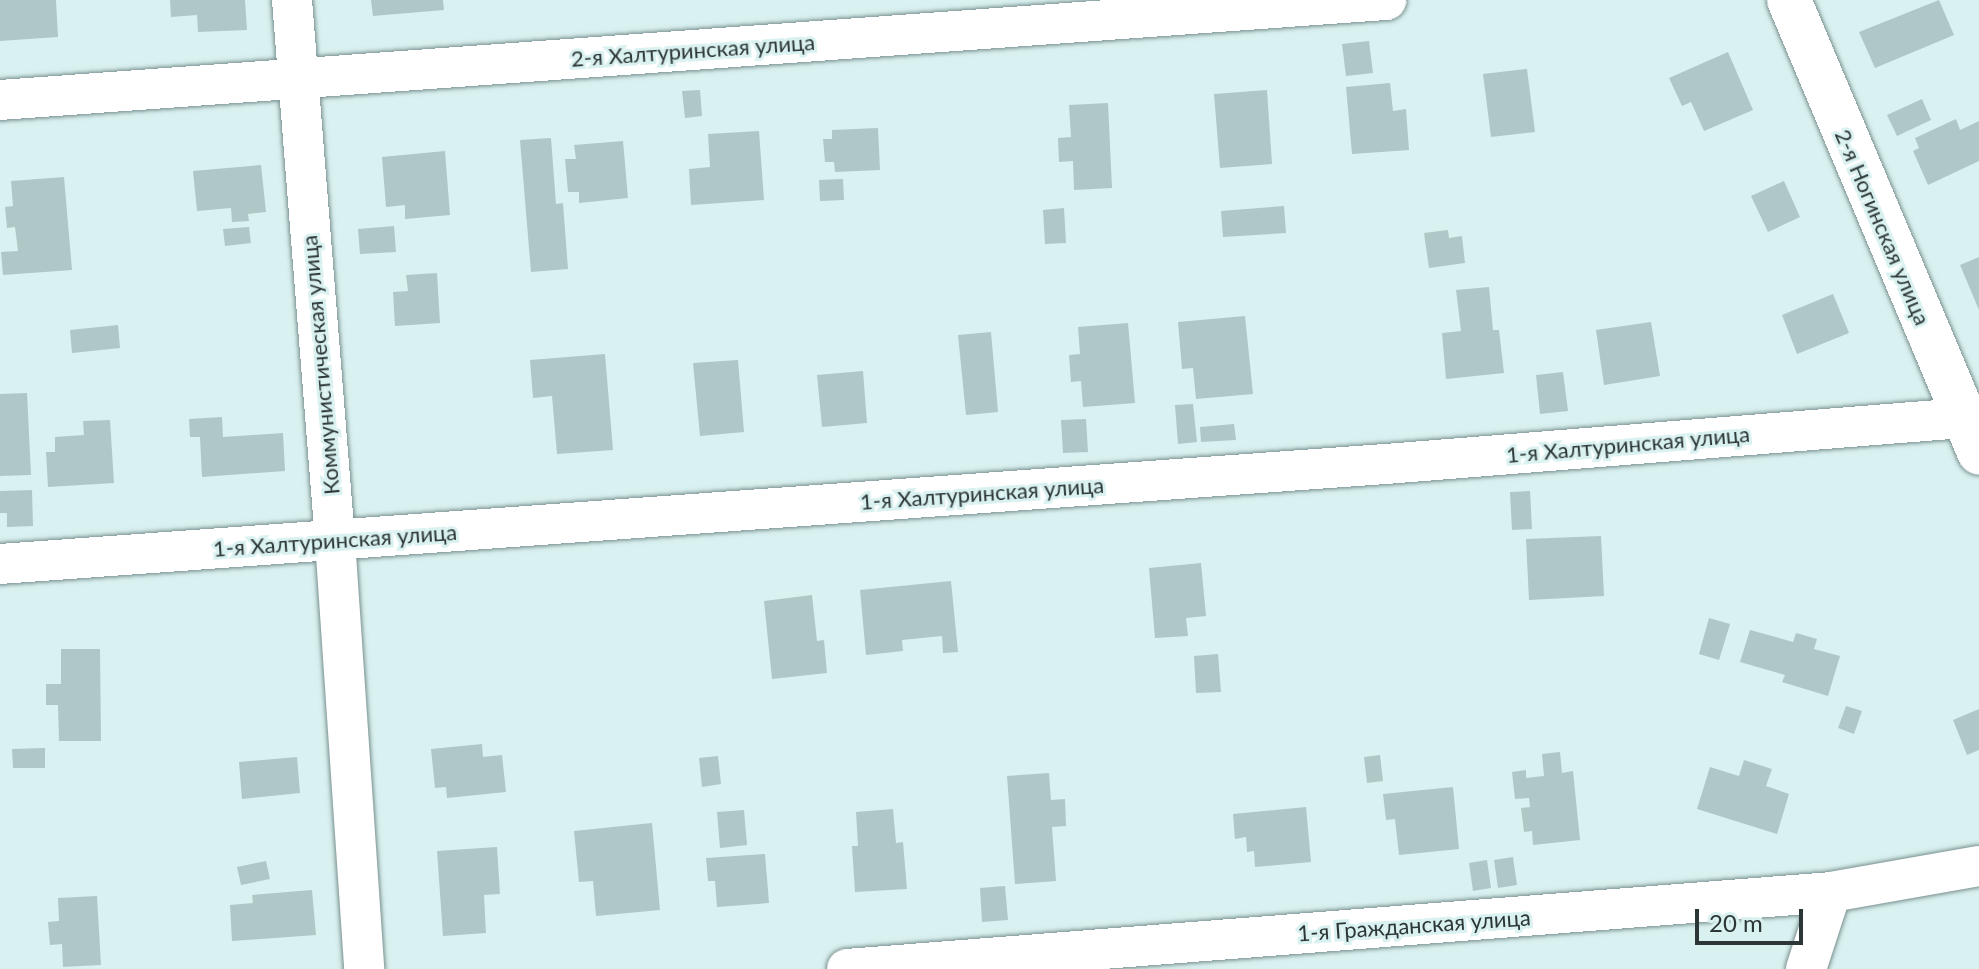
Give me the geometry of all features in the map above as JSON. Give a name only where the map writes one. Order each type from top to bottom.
[{"type":"street","name":"Коммунистическая улица","points":[[292,0],[335,540],[364,969]]},
{"type":"street","name":"2-я Халтуринская улица","points":[[0,100],[1386,0]]},
{"type":"street","name":"2-я Ногинская улица","points":[[1789,0],[1969,415]]},
{"type":"street","name":"1-я Халтуринская улица","points":[[0,564],[1969,415]]},
{"type":"street","name":"1-я Гражданская улица","points":[[847,969],[1831,892],[1979,866]]},
{"type":"street","points":[[1806,969],[1831,892]]},
{"type":"building","points":[[0,0],[56,0],[58,37],[0,41]]},
{"type":"building","points":[[170,0],[245,0],[247,30],[198,32],[197,15],[171,17]]},
{"type":"building","points":[[371,0],[443,0],[444,10],[373,16]]},
{"type":"building","points":[[1939,0],[1954,35],[1875,68],[1859,32]]},
{"type":"building","points":[[1369,41],[1373,73],[1346,76],[1342,44]]},
{"type":"building","points":[[1728,52],[1753,110],[1704,131],[1691,102],[1682,106],[1669,78]]},
{"type":"building","points":[[1527,69],[1535,132],[1491,137],[1483,74]]},
{"type":"building","points":[[1390,83],[1393,111],[1406,109],[1409,150],[1352,154],[1346,87]]},
{"type":"building","points":[[700,90],[702,116],[685,118],[682,91]]},
{"type":"building","points":[[1267,90],[1272,164],[1220,168],[1214,94]]},
{"type":"building","points":[[1922,99],[1931,120],[1897,136],[1887,115]]},
{"type":"building","points":[[1108,103],[1112,188],[1074,190],[1073,161],[1059,162],[1058,138],[1071,137],[1069,105]]},
{"type":"building","points":[[1956,119],[1960,130],[1979,121],[1979,161],[1928,185],[1913,151],[1919,148],[1915,138]]},
{"type":"building","points":[[878,128],[880,170],[835,172],[834,162],[825,162],[823,139],[832,139],[832,130]]},
{"type":"building","points":[[759,131],[764,200],[691,205],[689,169],[710,167],[708,134]]},
{"type":"building","points":[[551,138],[556,204],[563,203],[568,269],[531,272],[520,140]]},
{"type":"building","points":[[623,141],[628,198],[579,203],[579,192],[568,192],[565,159],[576,159],[574,145]]},
{"type":"building","points":[[445,151],[450,215],[405,219],[405,205],[386,207],[382,157]]},
{"type":"building","points":[[261,165],[266,212],[248,214],[249,221],[232,222],[231,208],[197,211],[193,171]]},
{"type":"building","points":[[64,177],[72,270],[3,275],[1,252],[18,251],[15,227],[7,228],[5,207],[13,206],[11,181]]},
{"type":"building","points":[[843,179],[844,200],[820,201],[819,180]]},
{"type":"building","points":[[1784,181],[1800,217],[1768,232],[1751,196]]},
{"type":"building","points":[[1284,206],[1286,233],[1223,237],[1221,211]]},
{"type":"building","points":[[1064,208],[1066,243],[1045,244],[1043,210]]},
{"type":"building","points":[[394,226],[396,252],[360,254],[358,229]]},
{"type":"building","points":[[249,227],[251,243],[225,246],[223,229]]},
{"type":"building","points":[[1448,230],[1449,238],[1462,236],[1465,263],[1429,268],[1424,233]]},
{"type":"building","points":[[1979,257],[1979,310],[1960,265]]},
{"type":"building","points":[[437,273],[440,323],[395,326],[393,292],[408,291],[406,275]]},
{"type":"building","points":[[1489,287],[1493,330],[1499,330],[1504,373],[1446,379],[1442,333],[1461,331],[1456,290]]},
{"type":"building","points":[[1833,294],[1849,333],[1797,354],[1782,315]]},
{"type":"building","points":[[1245,316],[1253,394],[1196,399],[1193,368],[1182,369],[1178,322]]},
{"type":"building","points":[[1651,322],[1660,376],[1604,385],[1596,330]]},
{"type":"building","points":[[1128,323],[1135,403],[1083,407],[1081,381],[1071,382],[1069,355],[1080,354],[1078,327]]},
{"type":"building","points":[[118,325],[120,348],[72,353],[70,330]]},
{"type":"building","points":[[991,332],[998,412],[966,415],[958,335]]},
{"type":"building","points":[[605,354],[613,450],[557,454],[552,396],[533,398],[530,360]]},
{"type":"building","points":[[738,360],[744,432],[700,436],[693,363]]},
{"type":"building","points":[[863,371],[867,423],[822,427],[817,375]]},
{"type":"building","points":[[1563,372],[1568,411],[1540,414],[1536,375]]},
{"type":"building","points":[[27,393],[31,475],[0,476],[0,394]]},
{"type":"building","points":[[1193,404],[1197,442],[1178,444],[1175,405]]},
{"type":"building","points":[[222,417],[223,437],[283,433],[285,471],[202,477],[200,437],[190,437],[189,419]]},
{"type":"building","points":[[1086,419],[1088,452],[1063,453],[1061,420]]},
{"type":"building","points":[[110,420],[114,483],[48,487],[46,452],[55,452],[55,437],[84,435],[83,421]]},
{"type":"building","points":[[1234,424],[1236,440],[1201,442],[1200,427]]},
{"type":"building","points":[[32,490],[33,526],[7,527],[7,513],[0,513],[0,491]]},
{"type":"building","points":[[1530,491],[1532,529],[1512,530],[1510,492]]},
{"type":"building","points":[[1601,536],[1604,596],[1529,600],[1526,539]]},
{"type":"building","points":[[1201,563],[1206,616],[1186,618],[1188,636],[1155,638],[1149,568]]},
{"type":"building","points":[[951,581],[958,652],[943,653],[942,636],[902,640],[903,651],[866,655],[860,590]]},
{"type":"building","points":[[812,595],[817,641],[824,640],[827,673],[772,679],[764,601]]},
{"type":"building","points":[[1709,618],[1730,624],[1719,660],[1699,654]]},
{"type":"building","points":[[1750,630],[1793,642],[1796,633],[1817,639],[1814,649],[1840,656],[1828,696],[1782,682],[1785,675],[1740,662]]},
{"type":"building","points":[[61,649],[100,649],[101,741],[59,741],[58,705],[46,705],[46,684],[61,684]]},
{"type":"building","points":[[1218,654],[1221,692],[1196,693],[1194,656]]},
{"type":"building","points":[[1846,706],[1862,711],[1854,734],[1838,728]]},
{"type":"building","points":[[1979,709],[1979,750],[1967,755],[1953,720]]},
{"type":"building","points":[[482,744],[483,757],[502,755],[506,792],[447,798],[446,787],[435,788],[431,749]]},
{"type":"building","points":[[45,748],[45,768],[13,768],[12,749]]},
{"type":"building","points":[[1560,752],[1562,773],[1573,771],[1580,840],[1533,845],[1532,831],[1524,832],[1521,808],[1530,807],[1529,798],[1515,799],[1512,772],[1526,770],[1526,778],[1544,776],[1542,754]]},
{"type":"building","points":[[1380,755],[1383,781],[1367,783],[1364,757]]},
{"type":"building","points":[[718,756],[721,784],[702,787],[699,758]]},
{"type":"building","points":[[297,757],[300,793],[242,799],[239,762]]},
{"type":"building","points":[[1744,760],[1772,769],[1766,786],[1789,794],[1777,834],[1697,809],[1710,767],[1739,776]]},
{"type":"building","points":[[1049,773],[1051,800],[1065,799],[1066,826],[1052,827],[1056,881],[1015,884],[1007,776]]},
{"type":"building","points":[[1453,787],[1459,849],[1399,855],[1395,819],[1386,820],[1383,794]]},
{"type":"building","points":[[1306,807],[1311,862],[1255,867],[1254,851],[1247,852],[1246,837],[1235,839],[1233,814]]},
{"type":"building","points":[[893,809],[896,843],[903,842],[907,889],[855,892],[852,846],[858,846],[856,812]]},
{"type":"building","points":[[744,810],[747,845],[720,848],[717,812]]},
{"type":"building","points":[[652,823],[660,910],[596,916],[593,881],[579,882],[574,831]]},
{"type":"building","points":[[497,847],[500,894],[484,895],[486,933],[443,936],[437,851]]},
{"type":"building","points":[[765,854],[769,903],[717,907],[715,881],[708,881],[706,858]]},
{"type":"building","points":[[1513,857],[1517,885],[1498,888],[1494,860]]},
{"type":"building","points":[[1487,860],[1491,888],[1473,891],[1469,863]]},
{"type":"building","points":[[266,861],[270,879],[241,885],[237,867]]},
{"type":"building","points":[[1005,886],[1008,920],[982,922],[980,888]]},
{"type":"building","points":[[312,890],[316,935],[232,941],[230,905],[253,903],[252,895]]},
{"type":"building","points":[[97,896],[101,965],[63,967],[62,944],[50,945],[48,922],[59,921],[58,898]]}]
